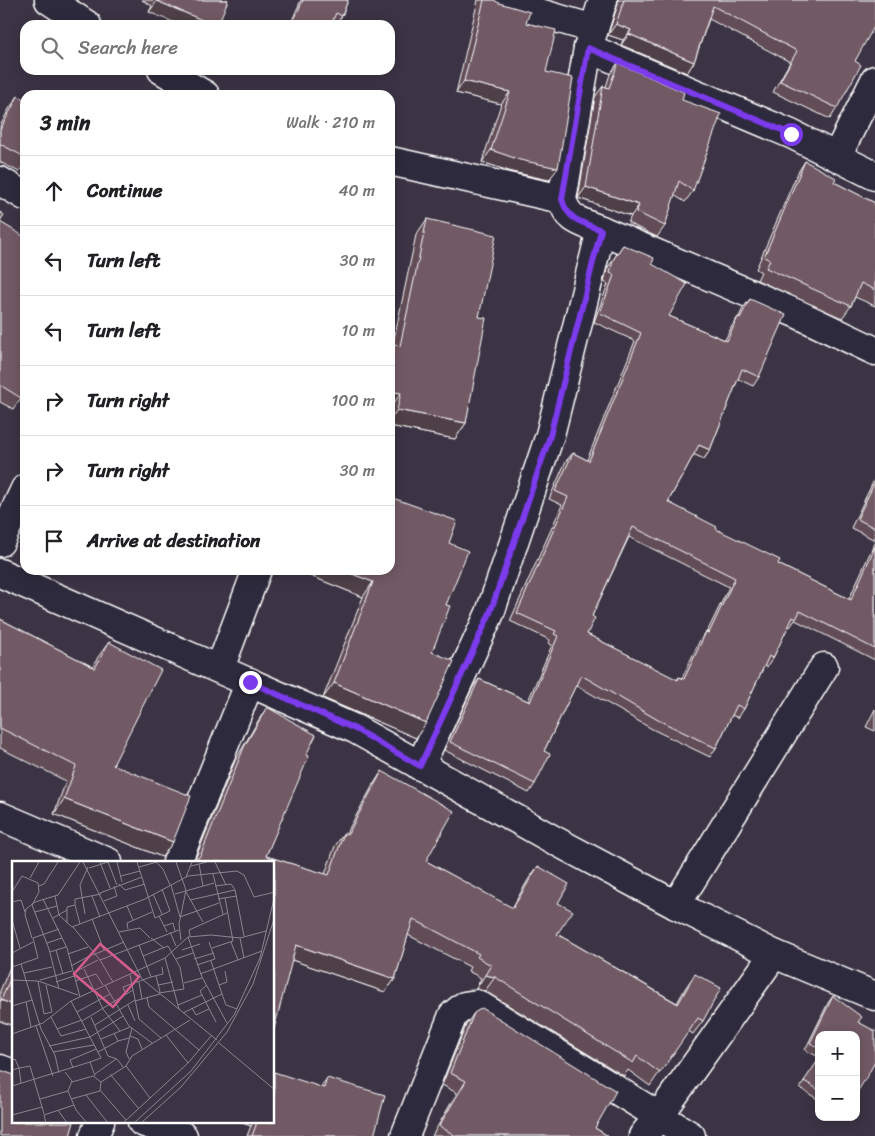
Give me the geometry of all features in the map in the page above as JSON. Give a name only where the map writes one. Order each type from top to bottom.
[{"type":"street","points":[[49,0],[79,20]]},
{"type":"street","points":[[495,0],[591,39],[837,156],[875,176]]},
{"type":"street","points":[[603,0],[591,39],[562,199],[566,211],[573,218],[800,315],[875,351]]},
{"type":"street","points":[[171,75],[196,90]]},
{"type":"street","points":[[837,156],[875,80]]},
{"type":"street","points":[[395,162],[562,199]]},
{"type":"street","points":[[0,181],[20,193]]},
{"type":"street","points":[[420,766],[490,613],[547,445],[601,230]]},
{"type":"street","points":[[0,542],[20,500]]},
{"type":"street","points":[[0,573],[220,668],[355,729],[676,905],[774,954],[875,996]]},
{"type":"street","points":[[220,668],[254,575]]},
{"type":"street","points":[[676,905],[824,667]]},
{"type":"street","points":[[177,861],[250,682]]},
{"type":"street","points":[[0,816],[106,861]]},
{"type":"street","points":[[651,1126],[774,954]]},
{"type":"street","points":[[405,1136],[453,1015],[464,1006],[477,1004],[651,1126],[691,1136]]},
{"type":"street","points":[[0,1069],[12,1073]]},
{"type":"street","points":[[94,1136],[99,1124]]},
{"type":"street","points":[[148,1124],[183,1136]]},
{"type":"building","points":[[228,0],[220,20],[202,20],[157,1]]},
{"type":"building","points":[[303,0],[348,0],[342,16],[336,13],[333,20],[294,20]]},
{"type":"building","points":[[484,0],[494,0],[530,12],[526,23],[556,30],[546,72],[573,78],[558,168],[520,160],[491,150],[510,92],[464,81]]},
{"type":"building","points":[[624,0],[875,0],[875,25],[855,61],[861,65],[837,108],[780,81],[797,51],[713,6],[694,62],[629,34],[631,30],[616,24]]},
{"type":"building","points":[[618,63],[684,92],[682,100],[721,114],[693,191],[679,181],[665,226],[636,212],[639,205],[586,187],[603,86],[609,88]]},
{"type":"building","points":[[18,96],[20,97],[20,154],[0,144],[0,130]]},
{"type":"building","points":[[805,161],[836,178],[834,182],[875,203],[875,290],[861,283],[851,306],[766,268],[770,260],[764,257]]},
{"type":"building","points":[[0,212],[4,215],[0,221]]},
{"type":"building","points":[[427,219],[496,235],[479,317],[486,318],[466,423],[397,410],[401,393],[395,392],[395,344],[400,346]]},
{"type":"building","points":[[0,222],[20,234],[20,397],[0,385]]},
{"type":"building","points":[[623,245],[654,258],[652,264],[687,284],[669,316],[727,341],[738,317],[740,318],[750,299],[786,315],[759,377],[742,369],[710,450],[699,445],[668,502],[717,527],[716,529],[780,560],[778,564],[851,600],[875,547],[875,649],[800,611],[796,619],[793,617],[773,658],[769,656],[744,709],[737,705],[716,748],[658,720],[581,675],[544,751],[550,754],[535,784],[450,742],[479,679],[530,702],[558,636],[554,634],[556,631],[517,613],[568,497],[555,491],[573,453],[589,461],[641,333],[600,313],[614,275],[610,273],[613,260]],"holes":[[[633,527],[735,578],[709,633],[706,632],[684,679],[679,677],[678,680],[587,634],[595,618],[592,616]]]},
{"type":"building","points":[[875,482],[875,528],[857,519]]},
{"type":"building","points":[[395,499],[457,521],[449,543],[468,551],[446,605],[450,606],[432,652],[454,661],[426,723],[334,683],[373,582],[355,575],[395,575]]},
{"type":"building","points":[[0,619],[95,668],[109,642],[161,670],[113,765],[191,796],[173,842],[64,799],[76,766],[0,728]]},
{"type":"building","points":[[267,707],[316,735],[306,755],[309,756],[266,856],[329,875],[344,833],[348,834],[382,771],[454,811],[426,861],[513,908],[538,866],[569,884],[558,903],[573,911],[557,934],[678,1004],[695,974],[721,988],[703,1021],[698,1018],[660,1073],[637,1056],[633,1063],[495,977],[485,975],[491,965],[477,957],[479,954],[413,919],[395,979],[296,945],[275,1025],[275,861],[196,861],[201,854],[244,747]]},
{"type":"building","points":[[12,975],[12,1004],[1,1000]]},
{"type":"building","points":[[833,996],[862,1017],[858,1022],[875,1031],[875,1062],[860,1088],[860,1031],[816,1031]]},
{"type":"building","points":[[482,1008],[616,1091],[595,1128],[608,1136],[456,1136],[439,1126],[466,1081],[450,1073],[474,1013]]},
{"type":"building","points":[[815,1033],[815,1046],[810,1043]]},
{"type":"building","points":[[815,1065],[815,1088],[804,1081]]},
{"type":"building","points":[[0,1070],[12,1074],[12,1124],[73,1124],[70,1136],[0,1136]]},
{"type":"building","points":[[275,1072],[324,1088],[327,1078],[385,1095],[374,1136],[252,1136],[256,1124],[275,1124]]},
{"type":"route","points":[[250,682],[355,729],[420,766],[490,613],[550,436],[601,230],[573,218],[566,211],[562,199],[588,48],[791,134]]}]
